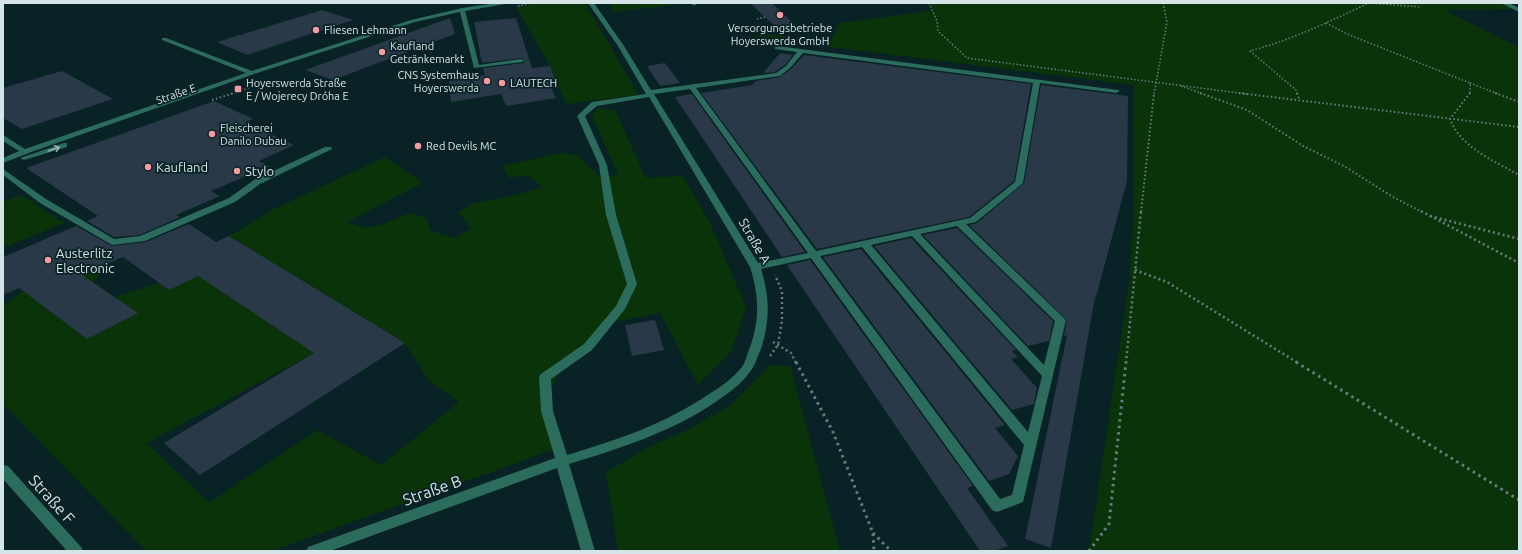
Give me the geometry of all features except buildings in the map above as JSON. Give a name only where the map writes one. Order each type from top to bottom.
[{"type":"street","name":"Straße E","points":[[3,162],[25,152],[252,73],[413,21],[462,10],[470,6],[508,3]]},
{"type":"street","name":"Straße A","points":[[562,461],[628,442],[674,422],[708,402],[729,387],[748,366],[760,334],[764,318],[764,298],[755,267],[621,46],[591,3]]},
{"type":"street","points":[[1504,3],[1519,10]]},
{"type":"street","points":[[462,10],[476,67],[521,61]]},
{"type":"street","points":[[164,39],[252,73]]},
{"type":"street","name":"Straße E","points":[[3,162],[38,154],[312,58],[355,40]]},
{"type":"street","points":[[777,48],[1116,91]]},
{"type":"street","points":[[588,551],[547,411],[544,377],[588,347],[621,307],[632,284],[611,215],[603,165],[581,116],[595,104],[692,87],[778,75],[788,67],[801,52]]},
{"type":"street","points":[[755,267],[973,220],[1019,183],[1037,81]]},
{"type":"street","points":[[692,87],[997,506],[1018,498],[1060,320],[959,223]]},
{"type":"street","points":[[3,137],[25,152]]},
{"type":"street","points":[[3,171],[43,200],[112,242],[142,239],[232,200],[257,182],[328,148]]},
{"type":"street","points":[[914,233],[1047,375]]},
{"type":"street","points":[[864,243],[1030,443]]},
{"type":"street","name":"Straße B","points":[[313,551],[562,461]]},
{"type":"street","name":"Straße F","points":[[3,470],[76,551]]},
{"type":"path","points":[[929,3],[937,21],[938,31],[967,58],[1519,127]]},
{"type":"path","points":[[1089,551],[1109,524],[1155,81],[1167,22],[1163,3]]},
{"type":"path","points":[[1299,99],[1296,90],[1250,51],[1278,44],[1322,26],[1368,3],[1421,7]]},
{"type":"path","points":[[757,18],[765,18]]},
{"type":"path","points":[[1326,23],[1347,34],[1519,102]]},
{"type":"path","points":[[1450,119],[1471,92],[1470,83]]},
{"type":"path","points":[[1177,84],[1248,110],[1303,146],[1344,166],[1425,215],[1519,263]]},
{"type":"path","points":[[1450,119],[1455,132],[1472,148],[1519,175]]},
{"type":"path","points":[[1425,215],[1519,238]]},
{"type":"path","points":[[769,357],[778,345],[782,320],[782,291],[771,264]]},
{"type":"path","points":[[1135,270],[1167,282],[1519,500]]},
{"type":"path","points":[[760,334],[791,353],[833,432],[873,533],[874,551]]},
{"type":"path","points":[[873,533],[891,551]]},
{"type":"green space","points":[[536,3],[583,3],[586,5],[639,95],[566,104],[550,66],[516,7]]},
{"type":"green space","points":[[608,3],[680,3],[681,4],[614,12]]},
{"type":"green space","points":[[925,3],[1504,3],[1516,9],[1444,10],[1519,47],[1519,551],[1089,551],[1129,283],[1134,210],[1134,85],[751,37],[772,35],[830,42],[839,23],[936,10]]},
{"type":"green space","points":[[598,108],[615,110],[646,178],[683,176],[710,223],[746,307],[731,352],[698,385],[660,313],[614,322],[569,355],[540,408],[555,449],[272,551],[146,551],[3,404],[3,305],[26,289],[100,267],[104,270],[93,282],[115,297],[159,283],[198,276],[314,353],[147,443],[209,503],[317,430],[381,465],[459,402],[429,381],[405,343],[229,236],[274,209],[385,157],[423,183],[347,222],[364,228],[381,225],[409,213],[427,218],[430,230],[453,238],[471,229],[458,212],[474,203],[516,195],[543,187],[527,175],[509,178],[502,166],[561,153],[577,155],[602,179],[618,174],[592,117]]},
{"type":"green space","points":[[21,195],[64,223],[3,248],[3,202]]},
{"type":"green space","points":[[770,365],[790,366],[840,551],[618,551],[606,472],[649,447],[691,428],[732,404]]},
{"type":"place","name":"Versorgungsbetriebe Hoyerswerda GmbH","points":[[780,15]]},
{"type":"place","name":"Fliesen Lehmann","points":[[316,30]]},
{"type":"place","name":"Kaufland Getränkemarkt","points":[[382,52]]},
{"type":"place","name":"CNS Systemhaus Hoyerswerda","points":[[487,81]]},
{"type":"place","name":"LAUTECH","points":[[502,83]]},
{"type":"place","name":"Hoyerswerda Straße E / Wojerecy Dróha E","points":[[238,89]]},
{"type":"place","name":"Fleischerei Danilo Dubau","points":[[212,134]]},
{"type":"place","name":"Red Devils MC","points":[[418,146]]},
{"type":"place","name":"Kaufland","points":[[148,167]]},
{"type":"place","name":"Stylo","points":[[237,171]]},
{"type":"place","name":"Austerlitz Electronic","points":[[48,260]]}]
